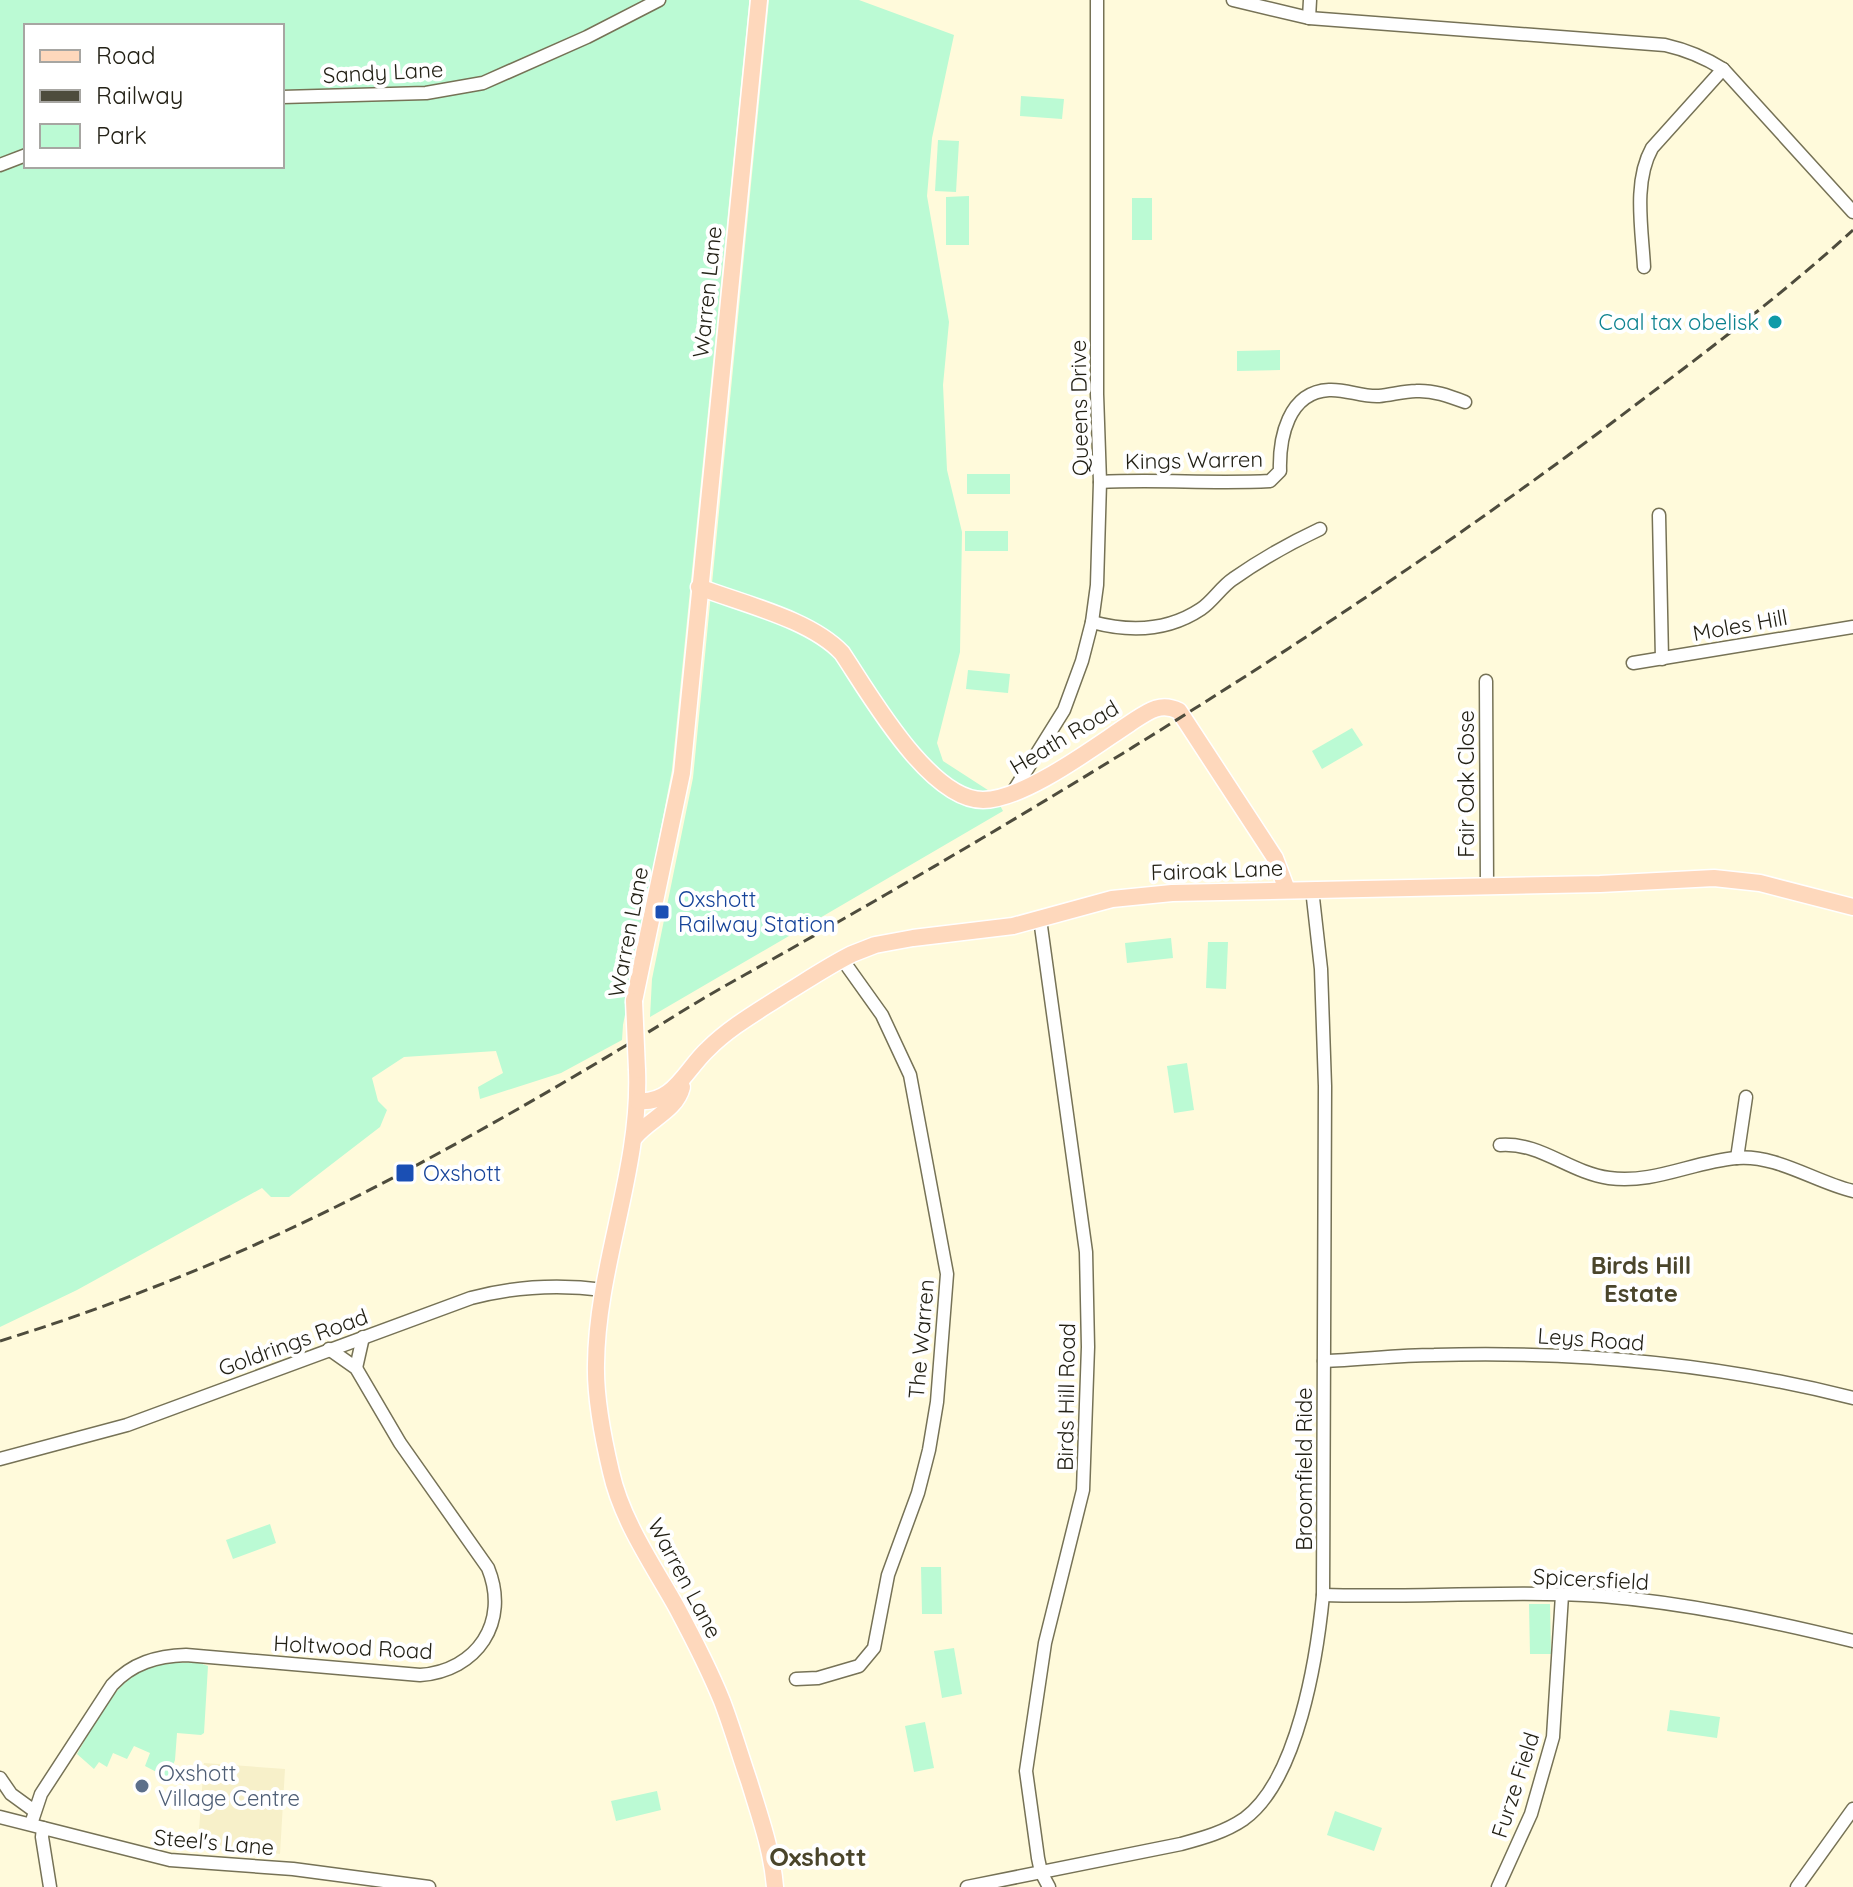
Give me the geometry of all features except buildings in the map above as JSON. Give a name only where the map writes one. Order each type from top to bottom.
[{"type":"main road","name":"Warren Lane","points":[[759,0],[682,773],[634,1001],[638,1101],[634,1138],[604,1290],[596,1364],[597,1392],[622,1509],[702,1656],[723,1702],[770,1848],[775,1887]]},
{"type":"main road","name":"Heath Road","points":[[699,587],[809,628],[832,642],[913,758],[949,788],[966,797],[982,800],[1011,795],[1073,761],[1154,707],[1171,707],[1179,711],[1275,858],[1287,890]]},
{"type":"main road","name":"Fairoak Lane","points":[[638,1101],[658,1100],[667,1096],[695,1062],[725,1033],[842,959],[875,945],[1013,926],[1079,907],[1141,895],[1714,878],[1760,883],[1853,907]]},
{"type":"main road","points":[[634,1138],[643,1127],[676,1102],[685,1077]]},
{"type":"street","name":"Sandy Lane","points":[[284,97],[426,93],[483,83],[587,37],[659,0]]},
{"type":"street","name":"Queens Drive","points":[[1011,795],[1064,710],[1092,622],[1098,575],[1097,0]]},
{"type":"street","points":[[1233,0],[1309,18],[1686,49],[1723,69],[1851,210]]},
{"type":"street","points":[[1309,18],[1310,0]]},
{"type":"street","points":[[1644,267],[1641,178],[1645,160],[1652,148],[1723,69]]},
{"type":"street","points":[[0,165],[24,156]]},
{"type":"street","name":"Kings Warren","points":[[1100,482],[1181,480],[1221,484],[1270,481],[1280,471],[1279,445],[1290,415],[1300,402],[1328,389],[1380,396],[1434,392],[1465,402]]},
{"type":"street","points":[[1659,515],[1662,659]]},
{"type":"street","points":[[1092,622],[1126,629],[1154,628],[1177,621],[1202,608],[1232,580],[1290,543],[1320,529]]},
{"type":"street","name":"Moles Hill","points":[[1633,663],[1853,627]]},
{"type":"street","name":"Fair Oak Close","points":[[1486,681],[1487,886]]},
{"type":"street","name":"Broomfield Ride","points":[[967,1887],[1181,1844],[1215,1834],[1243,1820],[1258,1806],[1283,1767],[1303,1708],[1319,1635],[1323,1595],[1325,1086],[1321,969],[1312,889]]},
{"type":"street","name":"Birds Hill Road","points":[[1040,919],[1086,1252],[1088,1347],[1083,1490],[1045,1643],[1026,1771],[1041,1872],[1049,1887]]},
{"type":"street","name":"The Warren","points":[[796,1679],[818,1678],[859,1666],[874,1648],[888,1575],[918,1493],[929,1450],[937,1402],[947,1274],[910,1075],[882,1015],[842,959]]},
{"type":"street","points":[[1737,1158],[1746,1097]]},
{"type":"street","points":[[1500,1145],[1523,1145],[1584,1172],[1628,1179],[1653,1178],[1737,1158],[1772,1163],[1853,1191]]},
{"type":"street","name":"Goldrings Road","points":[[0,1459],[127,1425],[471,1298],[500,1290],[561,1286],[604,1290]]},
{"type":"street","points":[[356,1368],[363,1337]]},
{"type":"street","name":"Holtwood Road","points":[[50,1887],[33,1810],[121,1675],[151,1660],[186,1655],[420,1675],[452,1669],[471,1658],[490,1628],[496,1591],[488,1568],[400,1443],[356,1368],[329,1349]]},
{"type":"street","name":"Leys Road","points":[[1324,1361],[1432,1355],[1589,1357],[1728,1372],[1853,1398]]},
{"type":"street","name":"Spicersfield","points":[[1323,1595],[1601,1596],[1685,1606],[1853,1641]]},
{"type":"street","name":"Furze Field","points":[[1498,1887],[1531,1814],[1553,1737],[1562,1595]]},
{"type":"street","points":[[0,1778],[11,1794],[33,1810]]},
{"type":"street","points":[[1797,1887],[1853,1809]]},
{"type":"street","name":"Steel's Lane","points":[[0,1817],[170,1860],[293,1869],[429,1887]]},
{"type":"shaded area","points":[[204,1763],[285,1769],[280,1854],[198,1843]]},
{"type":"green space","points":[[0,0],[749,0],[672,770],[622,1040],[561,1073],[480,1099],[478,1087],[503,1073],[496,1051],[404,1057],[372,1078],[378,1101],[387,1110],[380,1127],[289,1197],[271,1197],[262,1188],[77,1290],[0,1327]]},
{"type":"green space","points":[[769,0],[859,0],[954,35],[932,138],[927,196],[949,322],[943,385],[947,470],[962,532],[960,652],[937,743],[943,761],[994,794],[1003,811],[650,1017],[652,979],[693,778]]},
{"type":"green space","points":[[1021,96],[1064,99],[1062,119],[1020,116]]},
{"type":"green space","points":[[938,140],[959,141],[956,192],[935,191]]},
{"type":"green space","points":[[969,196],[969,245],[946,245],[946,197]]},
{"type":"green space","points":[[1132,198],[1152,198],[1152,240],[1132,240]]},
{"type":"green space","points":[[1280,350],[1280,370],[1237,371],[1237,351]]},
{"type":"green space","points":[[967,474],[1010,474],[1010,494],[967,494]]},
{"type":"green space","points":[[965,531],[1008,531],[1008,551],[965,551]]},
{"type":"green space","points":[[968,670],[1010,674],[1008,693],[966,689]]},
{"type":"green space","points":[[1352,728],[1363,745],[1322,769],[1312,751]]},
{"type":"green space","points":[[1171,938],[1173,958],[1127,963],[1125,943]]},
{"type":"green space","points":[[1208,942],[1228,942],[1226,989],[1206,988]]},
{"type":"green space","points":[[1187,1063],[1194,1110],[1174,1113],[1167,1066]]},
{"type":"green space","points":[[270,1524],[276,1543],[233,1559],[226,1540]]},
{"type":"green space","points":[[921,1567],[941,1567],[942,1614],[922,1614]]},
{"type":"green space","points":[[1529,1604],[1550,1604],[1551,1654],[1530,1654]]},
{"type":"green space","points":[[954,1648],[962,1694],[942,1698],[934,1651]]},
{"type":"green space","points":[[197,1662],[208,1666],[204,1733],[177,1733],[175,1760],[168,1778],[145,1766],[150,1753],[134,1746],[127,1759],[113,1753],[107,1767],[99,1762],[94,1769],[77,1754],[110,1700],[131,1678],[159,1664]]},
{"type":"green space","points":[[1670,1710],[1720,1717],[1717,1738],[1667,1731]]},
{"type":"green space","points":[[925,1722],[934,1768],[914,1772],[905,1726]]},
{"type":"green space","points":[[657,1791],[661,1810],[616,1821],[611,1801]]},
{"type":"green space","points":[[1335,1811],[1382,1828],[1374,1851],[1327,1835]]},
{"type":"railway","points":[[0,1341],[155,1287],[255,1245],[354,1198],[539,1097],[954,855],[1174,722],[1388,582],[1597,434],[1727,335],[1853,230]]},
{"type":"place","name":"Coal tax obelisk","points":[[1775,322]]},
{"type":"place","name":"Oxshott Railway Station","points":[[662,912]]},
{"type":"place","name":"Oxshott","points":[[405,1173]]},
{"type":"place","name":"Oxshott Village Centre","points":[[142,1786]]},
{"type":"district","name":"Birds Hill Estate","points":[[1641,1279]]},
{"type":"district","name":"Oxshott","points":[[818,1856]]}]
